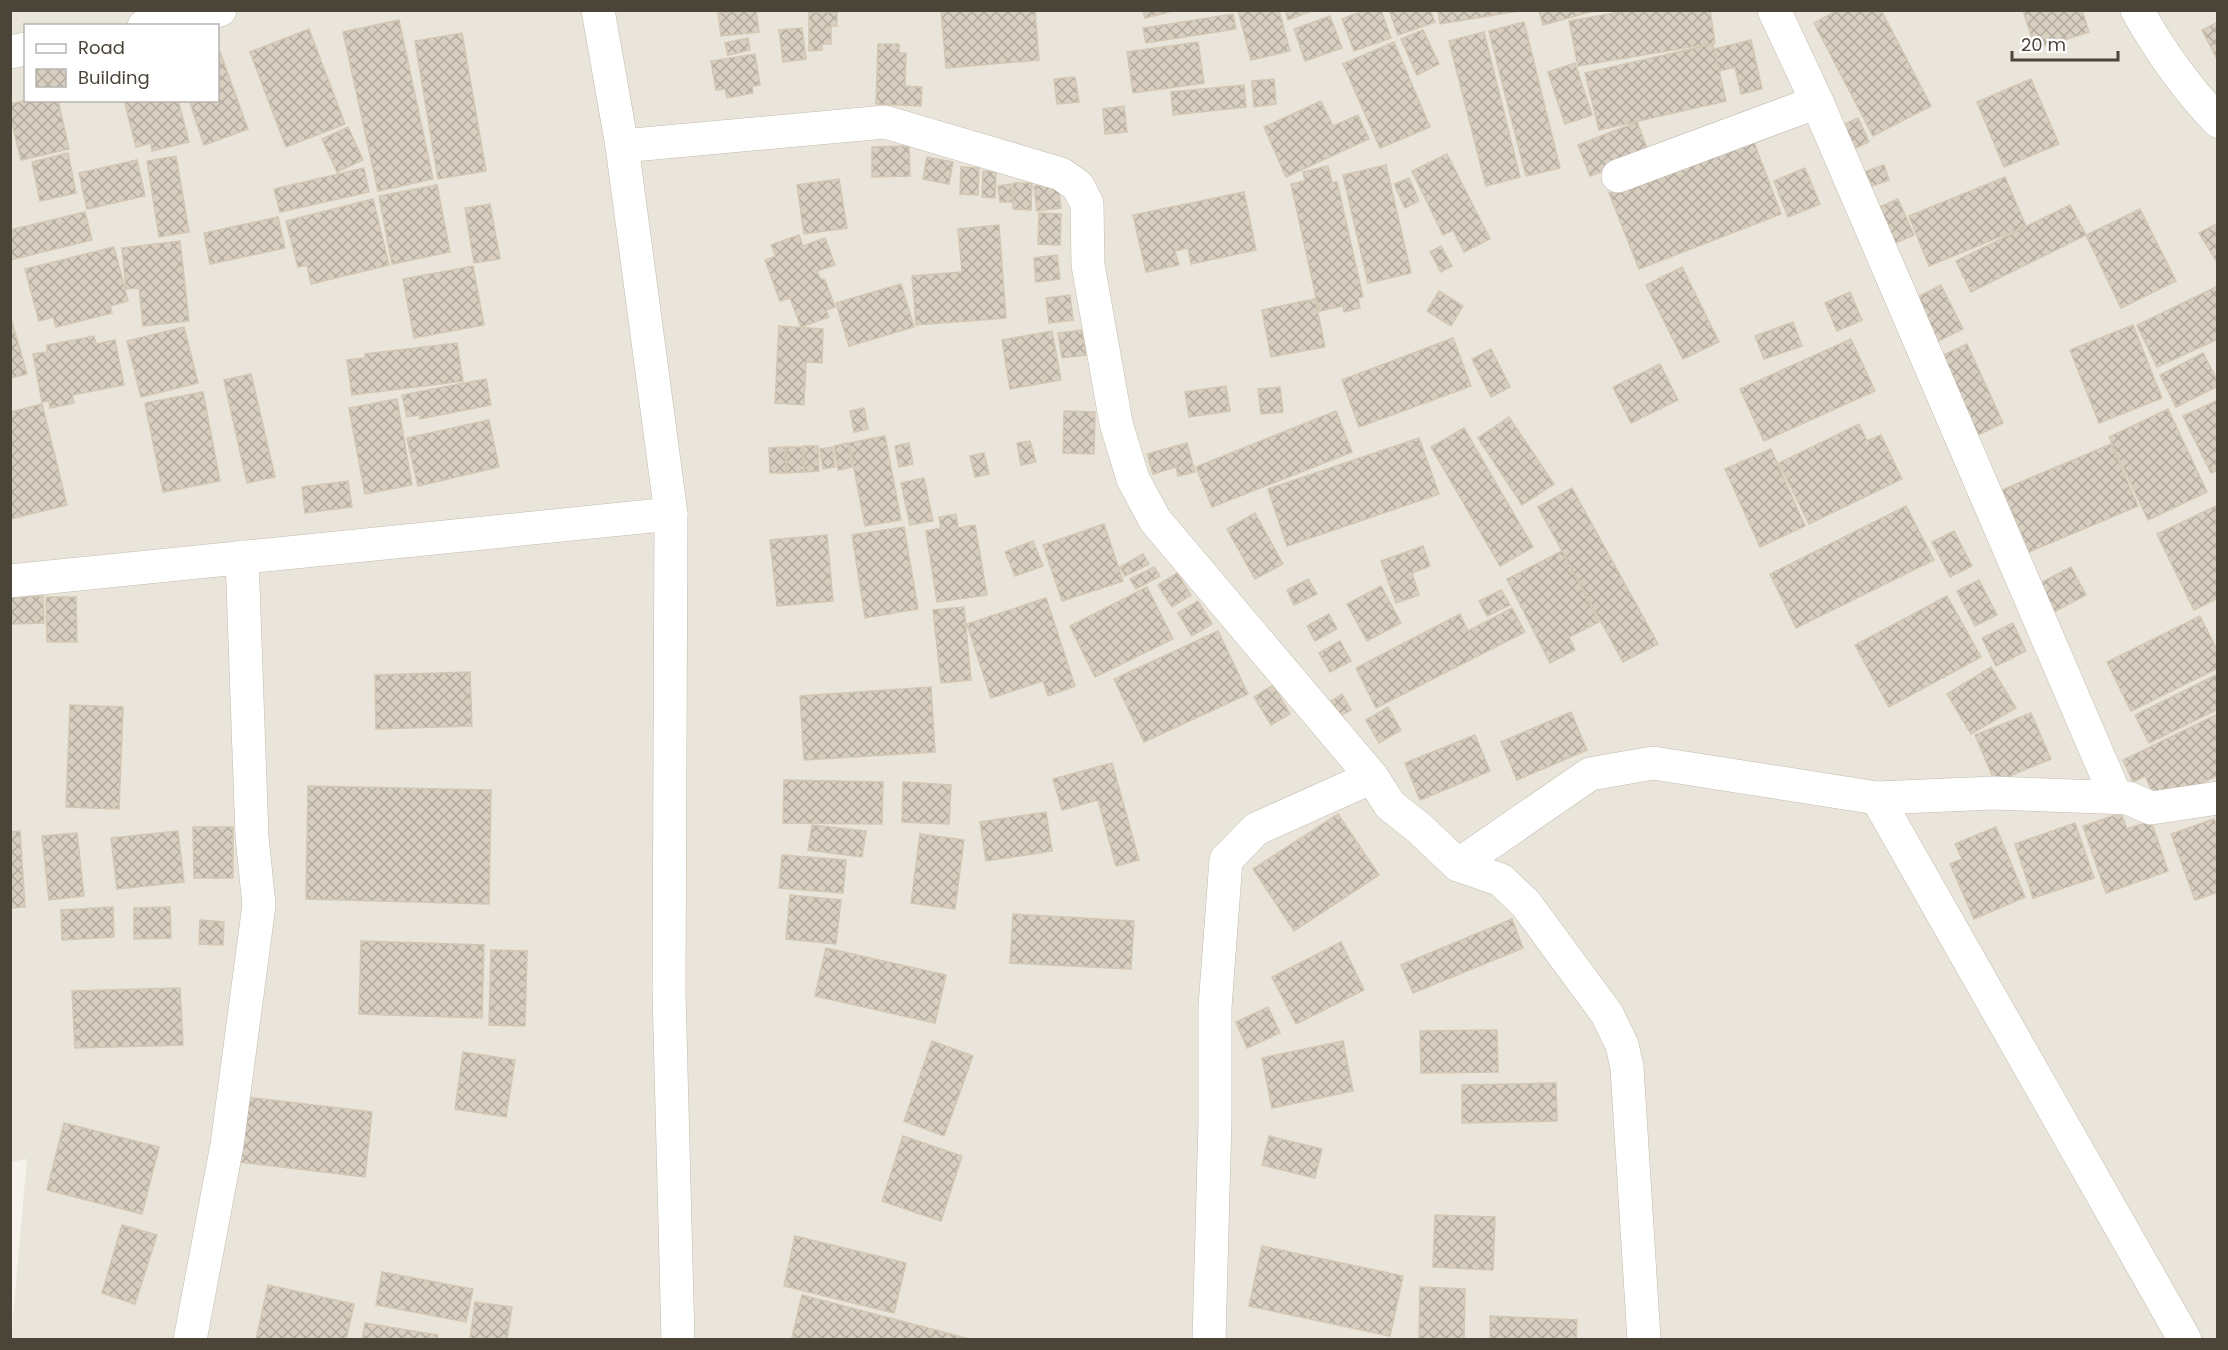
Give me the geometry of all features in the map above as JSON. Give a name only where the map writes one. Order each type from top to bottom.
[{"type":"street","points":[[154,24],[220,10]]},
{"type":"street","points":[[598,10],[622,147],[671,514],[669,991],[678,1340]]},
{"type":"street","points":[[1774,10],[1817,102],[2116,797]]},
{"type":"street","points":[[2137,10],[2166,60],[2217,121]]},
{"type":"street","points":[[1618,176],[1817,102]]},
{"type":"street","points":[[622,147],[885,122],[1061,174],[1078,186],[1087,204],[1088,265],[1116,423],[1133,479],[1155,520],[1372,777],[1390,805],[1419,828],[1458,865],[1501,880],[1526,904],[1607,1014],[1622,1045],[1627,1068],[1644,1340]]},
{"type":"street","points":[[10,581],[671,514]]},
{"type":"street","points":[[190,1340],[227,1145],[259,905],[252,837],[242,557]]},
{"type":"street","points":[[1458,865],[1590,774],[1653,763],[1877,798],[1994,793],[2116,797],[2128,798],[2151,808],[2217,798]]},
{"type":"street","points":[[1209,1340],[1215,1120],[1215,1007],[1226,860],[1256,829],[1372,777]]},
{"type":"street","points":[[1877,798],[2184,1340]]},
{"type":"shaded area","points":[[10,11],[2217,11],[2217,1339],[11,1339],[27,1159],[11,1162]]},
{"type":"building","points":[[756,10],[759,32],[721,36],[718,13]]},
{"type":"building","points":[[941,10],[1035,10],[1039,60],[946,68]]},
{"type":"building","points":[[1143,10],[1177,10],[1145,18]]},
{"type":"building","points":[[1238,10],[1279,10],[1290,51],[1251,60]]},
{"type":"building","points":[[1285,10],[1314,10],[1288,20]]},
{"type":"building","points":[[1365,10],[1381,10],[1391,38],[1354,51],[1342,19]]},
{"type":"building","points":[[1389,10],[1430,10],[1435,22],[1398,35]]},
{"type":"building","points":[[1438,10],[1525,10],[1440,24]]},
{"type":"building","points":[[1539,10],[1597,10],[1543,25]]},
{"type":"building","points":[[1631,10],[1710,10],[1715,43],[1578,66],[1569,21]]},
{"type":"building","points":[[1838,10],[1881,10],[1931,106],[1873,136],[1814,23]]},
{"type":"building","points":[[2023,10],[2082,10],[2089,32],[2035,49]]},
{"type":"building","points":[[809,12],[837,12],[837,26],[831,26],[831,44],[822,44],[822,50],[809,51]]},
{"type":"building","points":[[1233,14],[1236,29],[1146,43],[1143,28]]},
{"type":"building","points":[[1330,16],[1342,48],[1305,61],[1294,29]]},
{"type":"building","points":[[399,20],[433,179],[378,191],[343,32]]},
{"type":"building","points":[[1524,22],[1560,168],[1526,176],[1489,31]]},
{"type":"building","points":[[2218,22],[2218,61],[2202,30]]},
{"type":"building","points":[[802,28],[806,59],[783,62],[779,30]]},
{"type":"building","points":[[309,29],[345,124],[286,147],[250,52]]},
{"type":"building","points":[[1423,30],[1439,64],[1417,75],[1401,39]]},
{"type":"building","points":[[1484,32],[1520,177],[1486,186],[1449,41]]},
{"type":"building","points":[[462,33],[486,171],[438,179],[415,41]]},
{"type":"building","points":[[748,38],[750,50],[728,55],[725,43]]},
{"type":"building","points":[[1751,40],[1762,89],[1741,94],[1735,67],[1719,71],[1714,49]]},
{"type":"building","points":[[1198,42],[1204,83],[1133,93],[1127,52]]},
{"type":"building","points":[[1394,42],[1430,127],[1380,148],[1343,64]]},
{"type":"building","points":[[878,44],[899,44],[899,53],[906,53],[905,86],[922,87],[921,106],[876,104]]},
{"type":"building","points":[[1713,44],[1726,101],[1599,130],[1585,73]]},
{"type":"building","points":[[219,52],[248,129],[204,145],[190,102],[219,102]]},
{"type":"building","points":[[755,54],[760,85],[752,86],[753,93],[727,98],[725,89],[716,90],[711,61]]},
{"type":"building","points":[[1575,63],[1592,115],[1565,124],[1548,72]]},
{"type":"building","points":[[1075,77],[1079,102],[1057,104],[1054,79]]},
{"type":"building","points":[[1274,79],[1276,104],[1254,107],[1252,81]]},
{"type":"building","points":[[2031,79],[2059,144],[2004,167],[1977,102]]},
{"type":"building","points":[[1244,85],[1246,107],[1173,115],[1171,92]]},
{"type":"building","points":[[24,101],[58,102],[69,149],[21,160],[10,115],[10,104]]},
{"type":"building","points":[[1321,101],[1333,126],[1358,115],[1369,139],[1286,177],[1264,127]]},
{"type":"building","points":[[125,102],[179,102],[189,142],[152,151],[151,143],[136,147]]},
{"type":"building","points":[[1124,106],[1127,132],[1105,134],[1103,109]]},
{"type":"building","points":[[1858,118],[1869,142],[1849,151],[1838,127]]},
{"type":"building","points":[[1637,122],[1649,153],[1590,176],[1578,145]]},
{"type":"building","points":[[348,127],[363,160],[337,172],[322,139]]},
{"type":"building","points":[[1752,137],[1781,214],[1639,269],[1609,193]]},
{"type":"building","points":[[909,146],[910,176],[872,177],[872,147]]},
{"type":"building","points":[[68,153],[76,193],[40,201],[32,162]]},
{"type":"building","points":[[1447,154],[1490,239],[1464,252],[1453,230],[1443,235],[1412,171]]},
{"type":"building","points":[[176,156],[189,232],[159,237],[147,161]]},
{"type":"building","points":[[927,157],[953,162],[949,184],[923,179]]},
{"type":"building","points":[[137,160],[145,196],[87,209],[79,173]]},
{"type":"building","points":[[1386,165],[1411,273],[1368,283],[1343,175]]},
{"type":"building","points":[[1884,165],[1889,180],[1869,187],[1864,172]]},
{"type":"building","points":[[1328,166],[1332,183],[1337,182],[1363,297],[1358,298],[1360,308],[1344,312],[1343,306],[1319,311],[1291,184],[1305,181],[1303,172]]},
{"type":"building","points":[[961,167],[979,168],[978,195],[960,194]]},
{"type":"building","points":[[364,168],[369,192],[280,212],[274,189]]},
{"type":"building","points":[[1805,168],[1820,204],[1788,217],[1774,181]]},
{"type":"building","points":[[983,171],[996,172],[995,198],[982,197]]},
{"type":"building","points":[[2005,177],[2026,226],[1929,266],[1909,216]]},
{"type":"building","points":[[1409,178],[1419,201],[1405,208],[1394,184]]},
{"type":"building","points":[[839,179],[847,228],[804,234],[797,185]]},
{"type":"building","points":[[1013,183],[1032,183],[1031,210],[1013,209]]},
{"type":"building","points":[[1011,184],[1013,202],[1000,202],[998,186]]},
{"type":"building","points":[[1058,184],[1061,208],[1037,211],[1034,186]]},
{"type":"building","points":[[437,185],[450,252],[392,264],[379,196]]},
{"type":"building","points":[[1244,192],[1256,250],[1191,264],[1188,248],[1175,251],[1179,265],[1146,272],[1133,215]]},
{"type":"building","points":[[373,199],[389,265],[311,284],[307,265],[298,267],[286,221]]},
{"type":"building","points":[[1898,199],[1914,235],[1893,244],[1877,208]]},
{"type":"building","points":[[490,204],[500,259],[474,263],[465,208]]},
{"type":"building","points":[[2070,205],[2086,235],[1971,292],[1956,261]]},
{"type":"building","points":[[2140,209],[2176,281],[2121,308],[2086,235]]},
{"type":"building","points":[[85,212],[92,240],[10,260],[10,230]]},
{"type":"building","points":[[1039,213],[1061,214],[1060,245],[1038,244]]},
{"type":"building","points":[[278,217],[285,248],[210,264],[204,233]]},
{"type":"building","points":[[2218,223],[2218,264],[2199,233]]},
{"type":"building","points":[[999,225],[1006,318],[916,325],[912,276],[962,272],[958,229]]},
{"type":"building","points":[[799,235],[803,246],[825,238],[835,265],[817,271],[820,278],[825,280],[835,307],[826,310],[829,317],[801,327],[790,298],[780,301],[765,260],[776,256],[771,245]]},
{"type":"building","points":[[180,241],[189,321],[143,326],[139,288],[126,289],[122,248]]},
{"type":"building","points":[[1441,246],[1452,266],[1441,272],[1430,252]]},
{"type":"building","points":[[114,247],[128,301],[110,306],[112,313],[56,327],[53,317],[39,321],[25,269]]},
{"type":"building","points":[[1057,255],[1060,279],[1036,282],[1034,258]]},
{"type":"building","points":[[473,266],[484,325],[414,338],[403,279]]},
{"type":"building","points":[[1682,267],[1719,342],[1683,359],[1646,285]]},
{"type":"building","points":[[901,284],[914,327],[849,346],[836,303]]},
{"type":"building","points":[[1941,285],[1963,329],[1932,344],[1910,301]]},
{"type":"building","points":[[2218,286],[2218,339],[2157,367],[2137,325]]},
{"type":"building","points":[[1439,291],[1463,306],[1451,326],[1427,311]]},
{"type":"building","points":[[1850,292],[1862,320],[1837,331],[1825,303]]},
{"type":"building","points":[[1070,295],[1073,320],[1049,323],[1046,298]]},
{"type":"building","points":[[1315,299],[1325,347],[1271,357],[1262,310]]},
{"type":"building","points":[[10,315],[27,374],[10,378]]},
{"type":"building","points":[[1793,322],[1802,346],[1764,359],[1755,336]]},
{"type":"building","points":[[2133,325],[2162,398],[2099,423],[2070,350]]},
{"type":"building","points":[[779,326],[823,329],[822,363],[806,362],[804,405],[775,403]]},
{"type":"building","points":[[184,327],[198,383],[141,397],[127,341]]},
{"type":"building","points":[[1082,330],[1086,355],[1062,358],[1058,333]]},
{"type":"building","points":[[1052,331],[1061,380],[1010,389],[1002,340]]},
{"type":"building","points":[[94,336],[96,344],[115,340],[124,385],[72,395],[74,403],[50,408],[49,401],[42,402],[33,354],[47,352],[47,345]]},
{"type":"building","points":[[1453,338],[1471,386],[1359,427],[1342,380]]},
{"type":"building","points":[[1851,339],[1875,391],[1764,441],[1740,389]]},
{"type":"building","points":[[457,343],[463,381],[352,395],[347,360],[365,358],[365,354]]},
{"type":"building","points":[[1967,344],[2003,423],[1974,437],[1937,358]]},
{"type":"building","points":[[1491,349],[1510,387],[1491,397],[1472,359]]},
{"type":"building","points":[[2203,353],[2218,386],[2176,407],[2160,375]]},
{"type":"building","points":[[1660,364],[1678,400],[1631,423],[1613,387]]},
{"type":"building","points":[[251,374],[275,477],[247,483],[224,380]]},
{"type":"building","points":[[486,379],[491,405],[420,419],[419,415],[407,417],[402,395]]},
{"type":"building","points":[[1226,386],[1230,411],[1189,417],[1185,392]]},
{"type":"building","points":[[1280,387],[1283,412],[1261,414],[1258,389]]},
{"type":"building","points":[[203,392],[220,481],[163,492],[145,403]]},
{"type":"building","points":[[397,399],[412,485],[365,494],[349,408]]},
{"type":"building","points":[[2218,400],[2218,470],[2211,473],[2183,416]]},
{"type":"building","points":[[42,404],[67,505],[10,519],[10,412]]},
{"type":"building","points":[[864,408],[868,429],[854,432],[850,411]]},
{"type":"building","points":[[2168,409],[2207,492],[2148,520],[2109,437]]},
{"type":"building","points":[[1064,411],[1095,412],[1094,454],[1063,453]]},
{"type":"building","points":[[1336,411],[1352,452],[1212,507],[1196,467]]},
{"type":"building","points":[[1509,417],[1554,484],[1522,505],[1478,438]]},
{"type":"building","points":[[489,420],[499,467],[418,486],[407,438]]},
{"type":"building","points":[[1859,424],[1867,441],[1881,435],[1902,479],[1809,524],[1779,463]]},
{"type":"building","points":[[1464,428],[1533,547],[1500,566],[1431,447]]},
{"type":"building","points":[[885,436],[901,520],[865,526],[849,443]]},
{"type":"building","points":[[1419,438],[1439,494],[1287,546],[1268,489]]},
{"type":"building","points":[[1030,441],[1036,462],[1021,465],[1017,443]]},
{"type":"building","points":[[848,443],[852,467],[838,470],[834,446]]},
{"type":"building","points":[[909,443],[913,464],[899,467],[895,446]]},
{"type":"building","points":[[1187,443],[1195,472],[1178,476],[1176,467],[1153,474],[1147,454]]},
{"type":"building","points":[[2111,444],[2138,506],[2029,552],[2002,490]]},
{"type":"building","points":[[803,446],[818,446],[819,471],[804,472]]},
{"type":"building","points":[[785,447],[786,473],[770,473],[769,448]]},
{"type":"building","points":[[786,447],[802,447],[803,472],[787,473]]},
{"type":"building","points":[[832,447],[835,467],[823,469],[820,449]]},
{"type":"building","points":[[1771,449],[1805,526],[1760,547],[1725,469]]},
{"type":"building","points":[[984,453],[989,474],[975,477],[970,456]]},
{"type":"building","points":[[924,478],[933,521],[910,525],[901,483]]},
{"type":"building","points":[[348,481],[352,507],[305,513],[302,487]]},
{"type":"building","points":[[1572,488],[1658,644],[1623,662],[1538,507]]},
{"type":"building","points":[[1906,506],[1934,560],[1796,628],[1770,574]]},
{"type":"building","points":[[2216,506],[2218,598],[2194,610],[2157,534]]},
{"type":"building","points":[[1255,513],[1283,564],[1255,579],[1227,529]]},
{"type":"building","points":[[956,514],[958,528],[975,525],[987,595],[937,602],[926,531],[941,528],[939,517]]},
{"type":"building","points":[[1104,524],[1123,581],[1062,601],[1043,545]]},
{"type":"building","points":[[904,527],[918,609],[865,618],[852,535]]},
{"type":"building","points":[[1954,531],[1972,566],[1950,577],[1932,542]]},
{"type":"building","points":[[827,535],[833,601],[777,606],[770,540]]},
{"type":"building","points":[[1033,541],[1043,566],[1015,576],[1005,552]]},
{"type":"building","points":[[1423,546],[1430,566],[1412,573],[1419,595],[1396,603],[1381,561]]},
{"type":"building","points":[[1562,551],[1599,622],[1569,637],[1575,650],[1550,663],[1507,579]]},
{"type":"building","points":[[1143,554],[1149,564],[1125,576],[1120,567]]},
{"type":"building","points":[[1154,567],[1160,576],[1136,589],[1130,579]]},
{"type":"building","points":[[2071,567],[2086,595],[2054,612],[2040,583]]},
{"type":"building","points":[[1177,573],[1191,595],[1172,607],[1158,585]]},
{"type":"building","points":[[1308,579],[1317,594],[1294,605],[1287,590]]},
{"type":"building","points":[[1979,580],[1997,615],[1975,626],[1957,591]]},
{"type":"building","points":[[1381,586],[1401,623],[1367,641],[1347,604]]},
{"type":"building","points":[[1147,587],[1173,639],[1095,677],[1070,626]]},
{"type":"building","points":[[1501,590],[1510,605],[1487,616],[1479,601]]},
{"type":"building","points":[[43,596],[44,623],[10,624],[10,597]]},
{"type":"building","points":[[1947,596],[1981,657],[1889,707],[1855,645]]},
{"type":"building","points":[[46,597],[76,597],[77,642],[47,642]]},
{"type":"building","points":[[1046,598],[1075,686],[1048,696],[1043,681],[991,698],[967,624]]},
{"type":"building","points":[[1198,601],[1212,624],[1192,636],[1178,613]]},
{"type":"building","points":[[964,607],[971,680],[941,683],[933,610]]},
{"type":"building","points":[[1512,608],[1525,632],[1376,708],[1356,668],[1460,614],[1468,631]]},
{"type":"building","points":[[1329,614],[1337,629],[1315,641],[1307,626]]},
{"type":"building","points":[[2200,616],[2218,652],[2218,668],[2131,711],[2107,662]]},
{"type":"building","points":[[2013,623],[2026,651],[1996,666],[1982,638]]},
{"type":"building","points":[[1218,631],[1248,694],[1144,742],[1114,679]]},
{"type":"building","points":[[1340,641],[1351,661],[1330,672],[1319,653]]},
{"type":"building","points":[[1991,667],[2016,708],[1971,734],[1947,694]]},
{"type":"building","points":[[470,672],[472,726],[376,729],[375,675]]},
{"type":"building","points":[[2218,674],[2218,709],[2149,743],[2135,715]]},
{"type":"building","points":[[1273,685],[1290,714],[1271,725],[1254,697]]},
{"type":"building","points":[[931,687],[935,752],[804,760],[800,696]]},
{"type":"building","points":[[1342,694],[1351,710],[1340,716],[1331,701]]},
{"type":"building","points":[[70,705],[123,707],[119,809],[66,807]]},
{"type":"building","points":[[1388,707],[1401,730],[1379,743],[1366,720]]},
{"type":"building","points":[[1571,712],[1587,750],[1517,780],[1501,742]]},
{"type":"building","points":[[2031,713],[2051,759],[1995,782],[1975,735]]},
{"type":"building","points":[[2218,714],[2218,775],[2158,804],[2145,776],[2133,782],[2123,760]]},
{"type":"building","points":[[1475,735],[1490,771],[1420,800],[1405,763]]},
{"type":"building","points":[[1112,763],[1139,860],[1116,866],[1098,800],[1062,810],[1053,779]]},
{"type":"building","points":[[784,780],[883,782],[882,824],[783,823]]},
{"type":"building","points":[[903,782],[951,785],[949,824],[902,822]]},
{"type":"building","points":[[308,786],[491,790],[489,904],[306,899]]},
{"type":"building","points":[[1046,812],[1052,851],[986,861],[980,822]]},
{"type":"building","points":[[2121,813],[2127,829],[2151,821],[2168,871],[2106,893],[2083,826]]},
{"type":"building","points":[[1338,814],[1379,875],[1294,931],[1253,869]]},
{"type":"building","points":[[2214,819],[2218,830],[2218,892],[2195,900],[2171,834]]},
{"type":"building","points":[[2075,823],[2094,878],[2033,898],[2015,844]]},
{"type":"building","points":[[812,825],[866,831],[862,857],[808,850]]},
{"type":"building","points":[[193,827],[233,827],[233,878],[194,878]]},
{"type":"building","points":[[1996,827],[2025,897],[1974,919],[1950,864],[1962,859],[1955,844]]},
{"type":"building","points":[[20,831],[25,907],[10,908],[10,832]]},
{"type":"building","points":[[178,831],[184,882],[117,889],[111,838]]},
{"type":"building","points":[[77,833],[84,896],[49,900],[42,836]]},
{"type":"building","points":[[920,834],[964,840],[955,909],[911,903]]},
{"type":"building","points":[[782,855],[846,860],[843,893],[779,888]]},
{"type":"building","points":[[790,895],[841,900],[836,944],[786,939]]},
{"type":"building","points":[[113,907],[114,937],[62,940],[61,910]]},
{"type":"building","points":[[170,907],[171,938],[134,939],[134,908]]},
{"type":"building","points":[[1013,914],[1134,921],[1131,969],[1010,963]]},
{"type":"building","points":[[1512,919],[1523,948],[1413,993],[1401,965]]},
{"type":"building","points":[[200,920],[224,922],[223,945],[199,944]]},
{"type":"building","points":[[361,941],[484,945],[482,1018],[359,1014]]},
{"type":"building","points":[[1341,942],[1364,990],[1296,1024],[1272,977]]},
{"type":"building","points":[[826,948],[946,975],[935,1023],[815,996]]},
{"type":"building","points":[[491,950],[527,951],[525,1026],[489,1025]]},
{"type":"building","points":[[180,988],[183,1045],[75,1048],[72,991]]},
{"type":"building","points":[[1268,1007],[1280,1033],[1247,1048],[1236,1022]]},
{"type":"building","points":[[1497,1030],[1498,1072],[1421,1073],[1420,1031]]},
{"type":"building","points":[[932,1041],[973,1056],[944,1136],[904,1121]]},
{"type":"building","points":[[1343,1041],[1353,1091],[1272,1108],[1262,1058]]},
{"type":"building","points":[[463,1052],[515,1060],[506,1117],[455,1109]]},
{"type":"building","points":[[1556,1083],[1557,1121],[1462,1123],[1462,1085]]},
{"type":"building","points":[[237,1096],[372,1112],[365,1177],[230,1161]]},
{"type":"building","points":[[64,1123],[159,1147],[142,1214],[47,1190]]},
{"type":"building","points":[[903,1136],[962,1156],[941,1221],[882,1201]]},
{"type":"building","points":[[1269,1136],[1322,1149],[1315,1178],[1262,1165]]},
{"type":"building","points":[[1435,1215],[1495,1217],[1493,1270],[1433,1267]]},
{"type":"building","points":[[122,1225],[157,1235],[135,1304],[102,1293]]},
{"type":"building","points":[[795,1236],[906,1263],[894,1313],[784,1286]]},
{"type":"building","points":[[1262,1246],[1403,1276],[1390,1336],[1249,1306]]},
{"type":"building","points":[[382,1272],[473,1289],[466,1322],[376,1305]]},
{"type":"building","points":[[268,1285],[354,1304],[346,1340],[256,1340]]},
{"type":"building","points":[[1420,1287],[1465,1289],[1464,1340],[1419,1340]]},
{"type":"building","points":[[802,1295],[970,1340],[802,1340],[792,1337]]},
{"type":"building","points":[[475,1302],[512,1307],[507,1340],[470,1340]]},
{"type":"building","points":[[1490,1316],[1577,1320],[1576,1340],[1490,1340]]},
{"type":"building","points":[[365,1323],[438,1335],[437,1340],[362,1340]]}]
